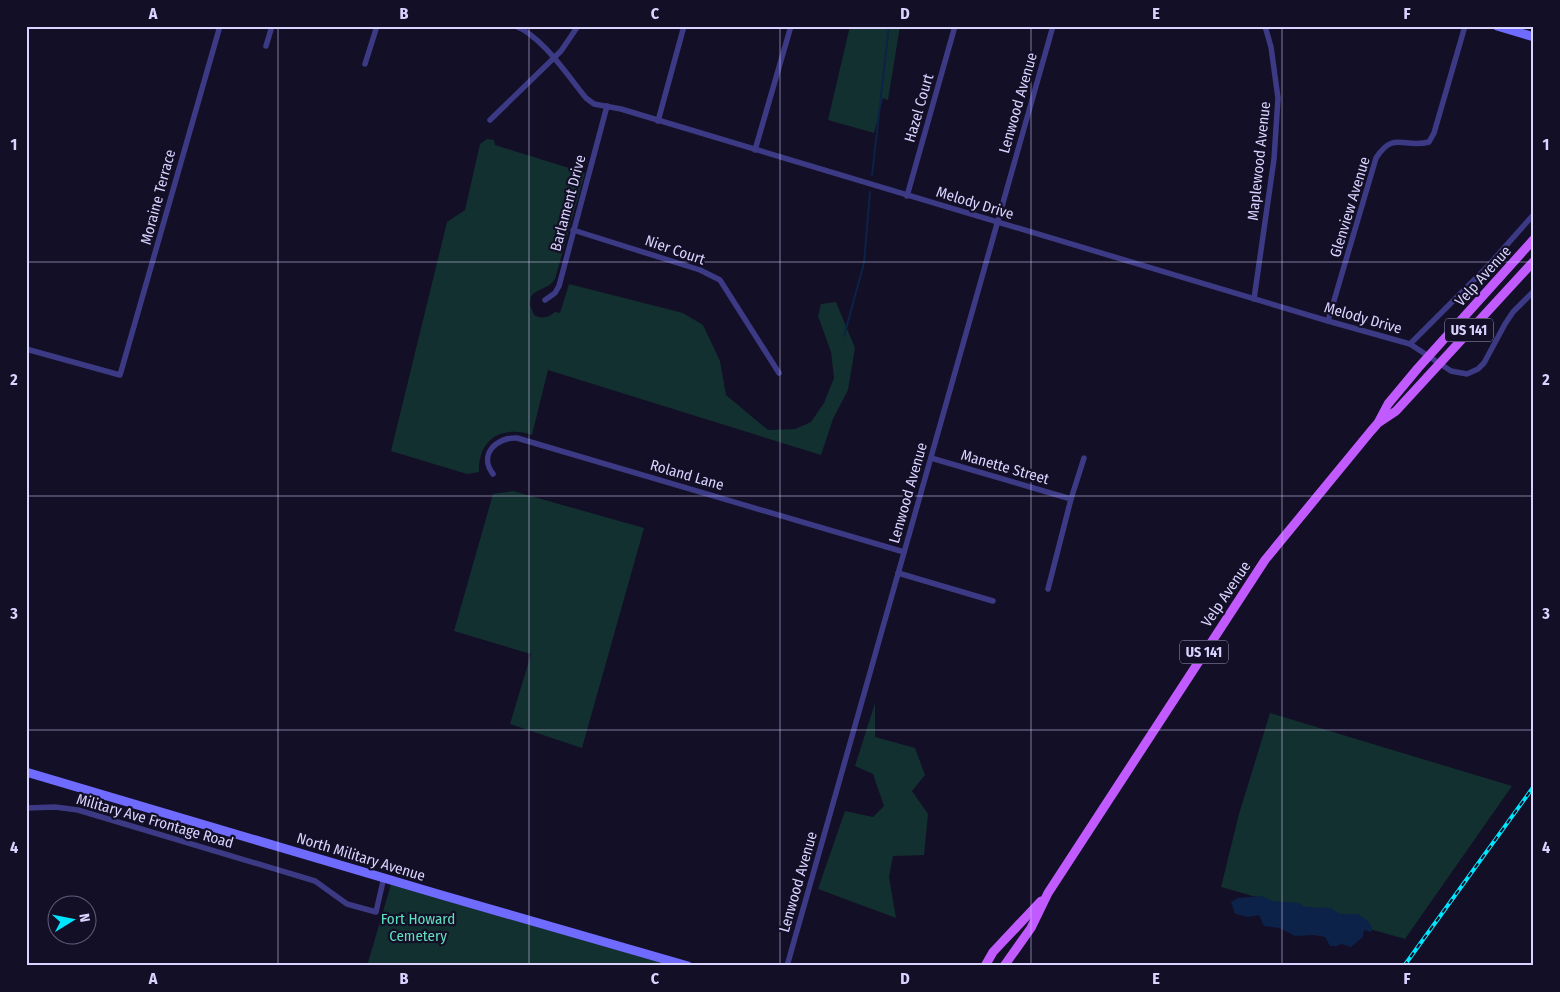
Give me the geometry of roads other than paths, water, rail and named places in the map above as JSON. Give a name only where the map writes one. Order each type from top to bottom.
[{"type":"main road","points":[[1497,26],[1534,36]]},
{"type":"main road","name":"Velp Avenue","points":[[1378,424],[1388,404],[1534,239]]},
{"type":"main road","name":"Velp Avenue","points":[[1004,966],[1031,928],[1048,893],[1265,560],[1378,424],[1396,411],[1534,261]]},
{"type":"main road","name":"North Military Avenue","points":[[26,772],[688,966]]},
{"type":"main road","name":"Velp Avenue","points":[[985,966],[993,952],[1048,893]]},
{"type":"street","name":"Moraine Terrace","points":[[26,349],[120,375],[220,26]]},
{"type":"street","points":[[266,46],[272,26]]},
{"type":"street","points":[[365,64],[377,26]]},
{"type":"street","name":"Melody Drive","points":[[515,26],[523,29],[553,59],[586,98],[594,104],[607,106],[1410,344],[1451,371],[1467,374],[1481,367],[1513,312],[1534,291]]},
{"type":"street","points":[[490,120],[553,59],[571,38],[578,26]]},
{"type":"street","points":[[658,121],[684,26]]},
{"type":"street","points":[[755,150],[791,26]]},
{"type":"street","name":"Hazel Court","points":[[907,196],[955,26]]},
{"type":"street","name":"Lenwood Avenue","points":[[787,966],[1053,26]]},
{"type":"street","name":"Maplewood Avenue","points":[[1254,299],[1274,160],[1278,98],[1271,47],[1265,26]]},
{"type":"street","name":"Glenview Avenue","points":[[1328,321],[1376,158],[1383,147],[1392,142],[1419,145],[1429,142],[1434,134],[1465,26]]},
{"type":"street","name":"Barlament Drive","points":[[545,300],[558,289],[607,106]]},
{"type":"street","points":[[1410,344],[1488,266],[1534,214]]},
{"type":"street","name":"Nier Court","points":[[573,230],[700,270],[720,280],[779,373]]},
{"type":"street","name":"Roland Lane","points":[[493,474],[488,465],[490,450],[498,441],[517,438],[904,552]]},
{"type":"street","name":"Manette Street","points":[[931,458],[1071,499]]},
{"type":"street","points":[[1048,589],[1071,499],[1084,458]]},
{"type":"street","points":[[898,573],[993,601]]},
{"type":"street","name":"Military Ave Frontage Road","points":[[26,808],[55,807],[78,810],[316,881],[346,904],[376,912],[384,877]]},
{"type":"water","points":[[1261,896],[1273,901],[1298,903],[1305,907],[1331,908],[1340,914],[1358,914],[1367,920],[1372,928],[1371,932],[1364,930],[1363,937],[1351,947],[1342,944],[1330,946],[1325,937],[1313,935],[1295,936],[1279,928],[1264,926],[1259,915],[1248,917],[1235,914],[1231,902],[1238,898]]},
{"type":"waterway","points":[[872,175],[889,26]]},
{"type":"waterway","points":[[844,336],[864,263],[870,192]]},
{"type":"railway","points":[[1404,966],[1534,786]]},
{"type":"park label","name":"Fort Howard Cemetery","points":[[418,928]]}]
